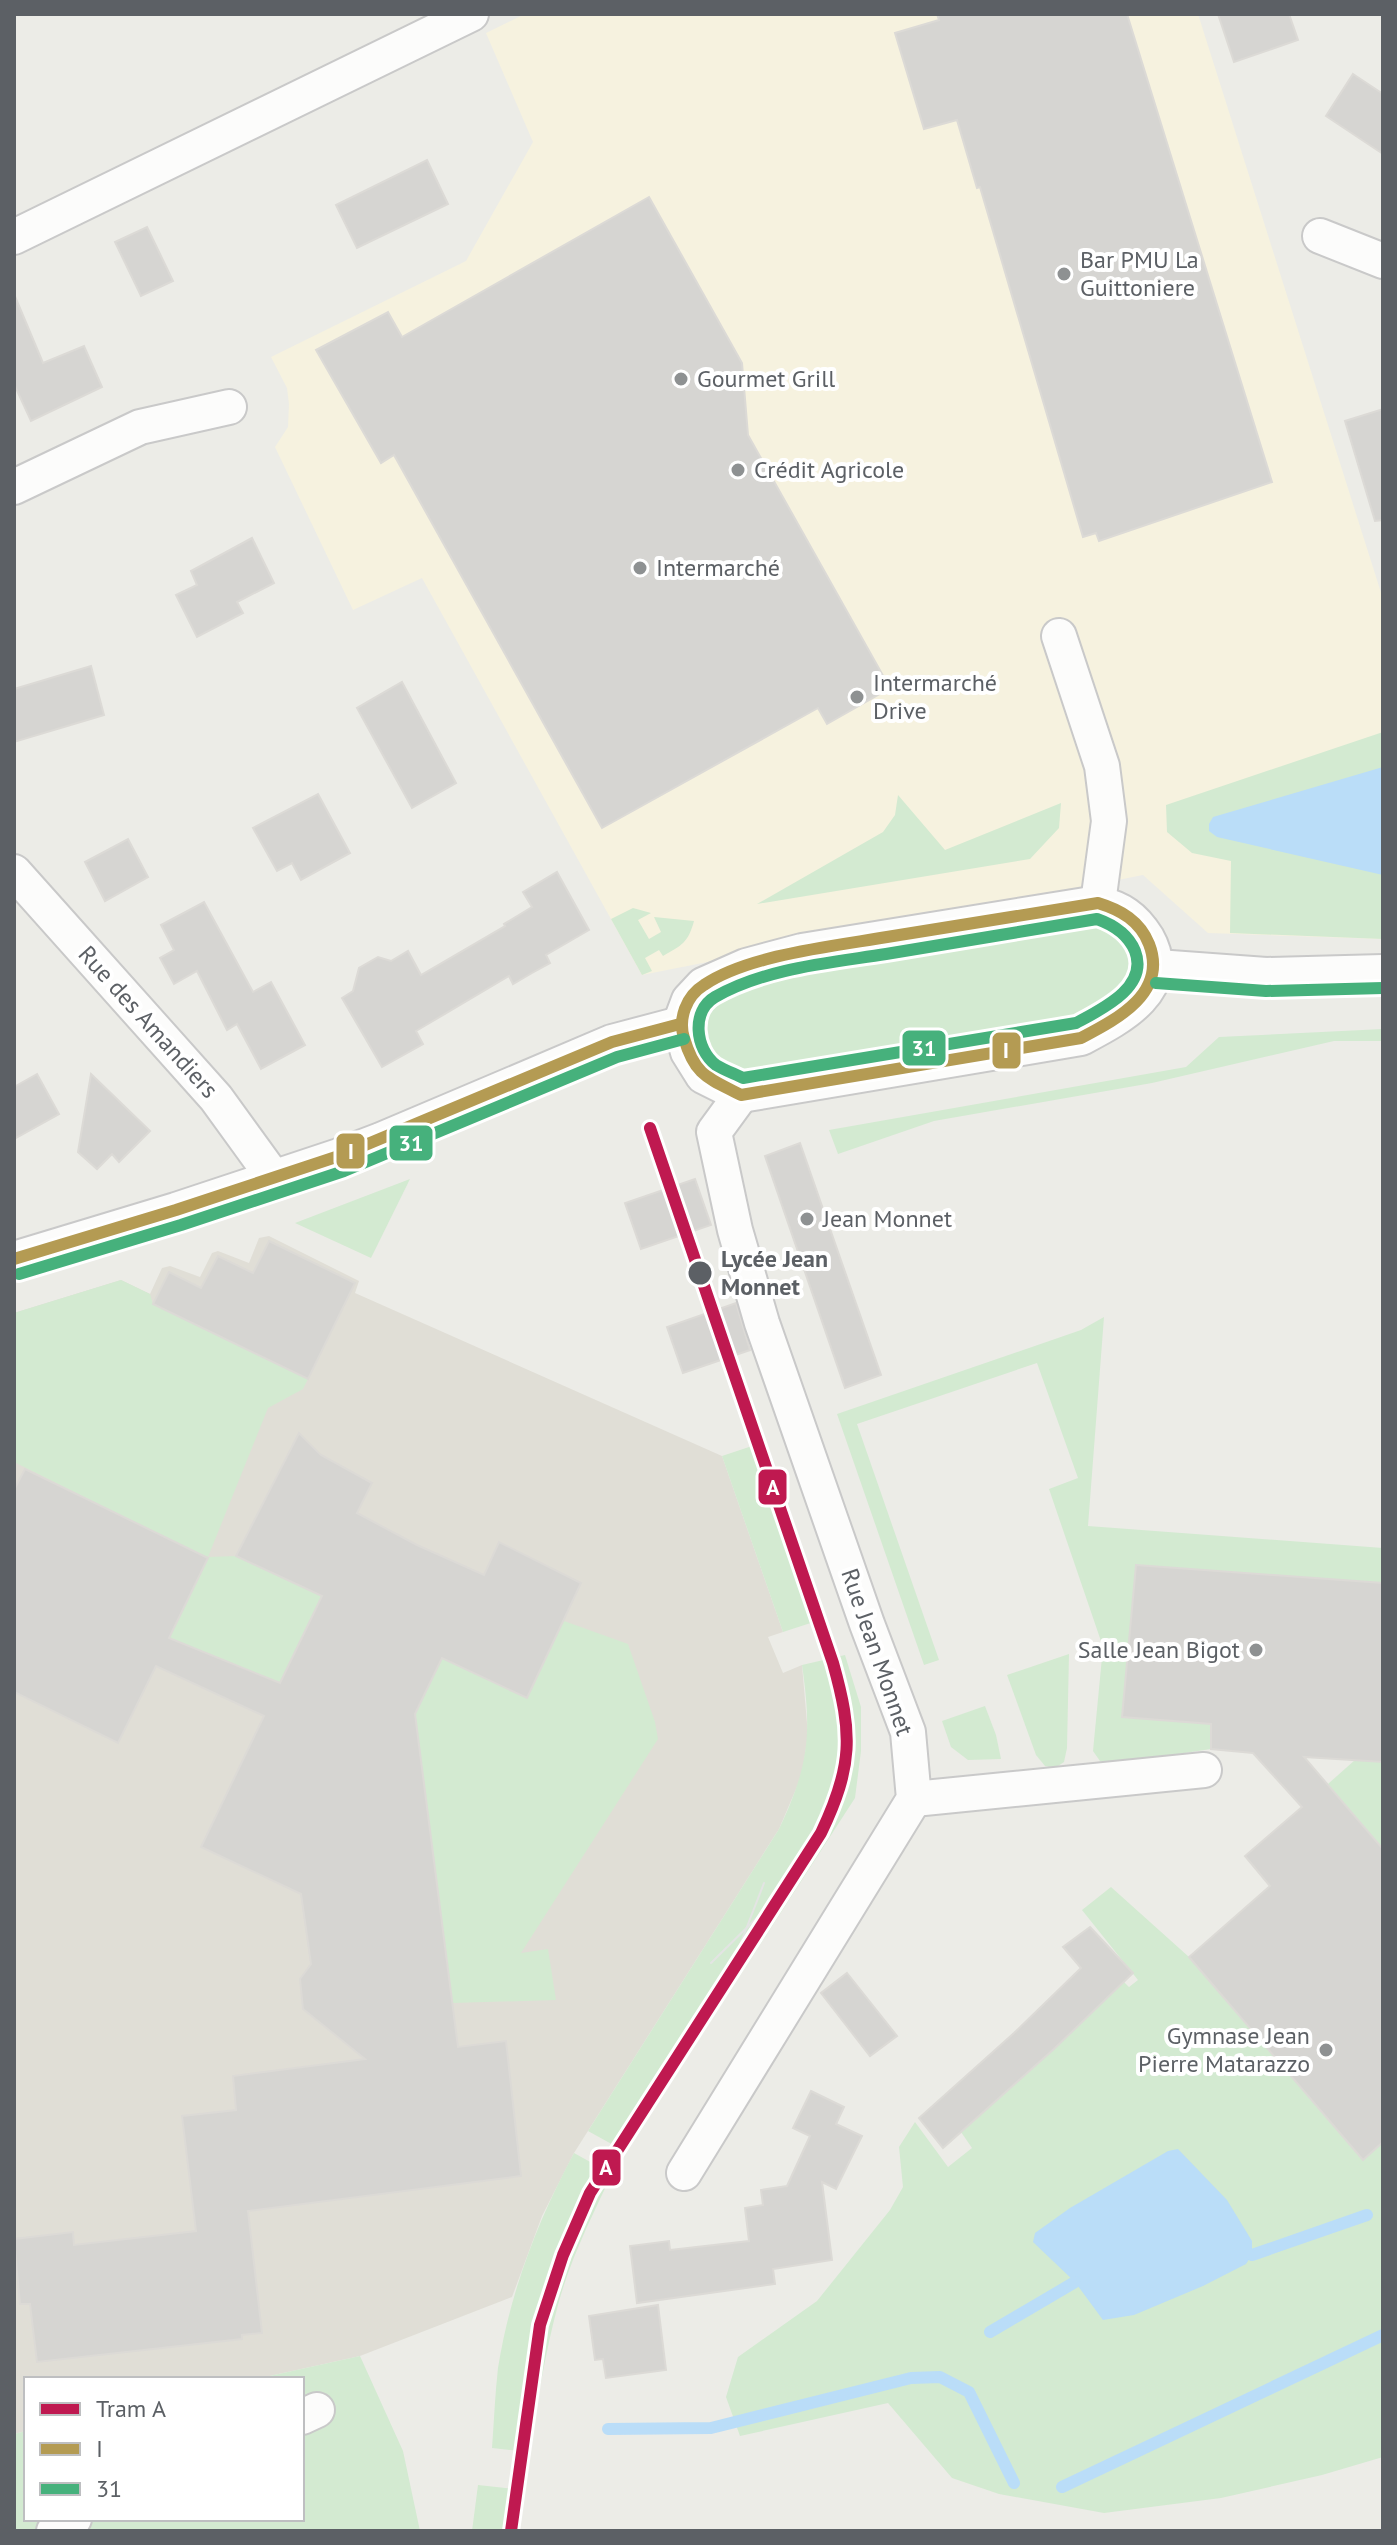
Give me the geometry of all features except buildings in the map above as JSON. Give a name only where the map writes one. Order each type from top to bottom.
[{"type":"street","points":[[14,237],[471,14]]},
{"type":"street","points":[[1320,236],[1383,261]]},
{"type":"street","points":[[14,487],[140,427],[229,407]]},
{"type":"street","points":[[1059,636],[1102,766],[1109,821],[1098,903]]},
{"type":"street","name":"Rue des Amandiers","points":[[14,872],[216,1098],[274,1178]]},
{"type":"street","points":[[1098,903],[1119,908],[1137,922],[1150,943],[1157,967],[1151,987],[1119,1018],[1081,1038],[741,1095],[703,1076],[688,1052],[680,1024],[689,1000],[703,985],[746,966],[802,951],[1098,903]]},
{"type":"street","points":[[1157,967],[1266,975],[1383,972]]},
{"type":"street","points":[[14,1259],[274,1178],[381,1140],[612,1042],[680,1024]]},
{"type":"street","name":"Rue Jean Monnet","points":[[741,1095],[714,1132],[735,1230],[762,1323],[908,1732],[914,1799]]},
{"type":"street","points":[[684,2173],[914,1799],[1204,1770]]},
{"type":"shaded area","points":[[525,14],[1198,14],[1383,599],[1383,939],[1208,933],[1143,875],[642,975],[422,578],[353,610],[275,447],[288,427],[289,404],[287,388],[271,357],[466,261],[533,142],[486,33]]},
{"type":"shaded area","points":[[269,1236],[359,1281],[355,1293],[722,1456],[783,1632],[768,1637],[783,1673],[802,1665],[808,1735],[802,1775],[779,1829],[574,2153],[542,2216],[512,2297],[360,2356],[265,2377],[24,2377],[24,2432],[14,2434],[14,1313],[121,1280],[150,1294],[162,1268],[170,1266],[200,1277],[212,1253],[218,1251],[249,1263],[259,1238]]},
{"type":"green space","points":[[1383,732],[1383,939],[1230,933],[1231,861],[1192,853],[1167,832],[1166,805]]},
{"type":"green space","points":[[898,795],[945,850],[1061,803],[1059,828],[1030,859],[757,904],[883,832],[895,815]]},
{"type":"green space","points":[[633,908],[651,913],[638,920],[649,939],[661,932],[654,917],[694,921],[687,939],[680,946],[663,956],[659,950],[645,958],[652,971],[642,975],[611,919]]},
{"type":"green space","points":[[1099,923],[1122,942],[1135,967],[1128,990],[1106,1011],[745,1071],[709,1053],[704,1027],[708,1008],[713,1000],[744,980],[1051,928]]},
{"type":"green space","points":[[1383,1029],[1383,1041],[1334,1041],[1152,1083],[934,1121],[838,1154],[829,1130],[1186,1067],[1219,1037]]},
{"type":"green space","points":[[410,1179],[371,1258],[295,1223]]},
{"type":"green space","points":[[121,1280],[150,1294],[153,1304],[308,1379],[303,1389],[268,1408],[208,1557],[236,1556],[322,1596],[280,1683],[169,1638],[208,1558],[14,1462],[14,1313]]},
{"type":"green space","points":[[1104,1317],[1088,1526],[1383,1548],[1383,1583],[1136,1565],[1123,1717],[1211,1724],[1211,1749],[1112,1764],[1100,1761],[1093,1751],[1103,1647],[1049,1489],[1078,1478],[1037,1363],[857,1424],[939,1660],[924,1665],[837,1414],[1081,1330]]},
{"type":"green space","points":[[764,1442],[826,1618],[783,1632],[722,1456]]},
{"type":"green space","points":[[564,1621],[628,1644],[658,1739],[521,1953],[548,1949],[556,2000],[452,2003],[415,1714],[442,1658],[527,1698]]},
{"type":"green space","points":[[1069,1654],[1067,1748],[1064,1762],[1055,1768],[1045,1766],[1036,1755],[1007,1675]]},
{"type":"green space","points":[[845,1655],[861,1707],[861,1751],[855,1798],[626,2152],[588,2131],[779,1829],[797,1786],[806,1749],[807,1711],[802,1665]]},
{"type":"green space","points":[[985,1706],[1001,1759],[968,1760],[951,1747],[942,1721]]},
{"type":"green space","points":[[1355,1760],[1383,1762],[1383,1849],[1328,1784]]},
{"type":"green space","points":[[1111,1887],[1189,1957],[1363,2159],[1383,2142],[1383,2457],[1322,2475],[1221,2498],[1104,2513],[999,2494],[952,2478],[888,2403],[740,2436],[726,2397],[738,2357],[817,2301],[890,2210],[903,2187],[899,2147],[915,2122],[948,2167],[972,2148],[961,2132],[1124,1982],[1129,1987],[1138,1980],[1082,1910]]},
{"type":"green space","points":[[574,2153],[612,2174],[563,2288],[545,2360],[530,2452],[492,2448],[498,2368],[510,2312],[537,2230]]},
{"type":"green space","points":[[360,2356],[403,2451],[420,2531],[14,2531],[14,2434],[24,2432],[24,2521],[304,2521],[304,2377],[265,2377]]},
{"type":"green space","points":[[478,2485],[523,2490],[517,2531],[472,2531]]},
{"type":"water","points":[[1383,767],[1383,875],[1217,837],[1209,831],[1213,817]]},
{"type":"water","points":[[1178,2149],[1227,2200],[1252,2241],[1252,2255],[1246,2264],[1203,2286],[1134,2315],[1103,2320],[1075,2282],[1033,2242],[1035,2233],[1070,2208],[1168,2151]]},
{"type":"waterway","points":[[1252,2255],[1367,2215]]},
{"type":"waterway","points":[[990,2332],[1075,2282]]},
{"type":"waterway","points":[[1062,2487],[1383,2335]]},
{"type":"waterway","points":[[608,2429],[711,2428],[911,2378],[940,2377],[969,2392],[1014,2483]]},
{"type":"tram line","name":"A","points":[[511,2531],[540,2325],[563,2255],[590,2193],[821,1833],[839,1788],[846,1750],[844,1710],[833,1663],[650,1128]]},
{"type":"tram line","points":[[729,1973],[764,1883]]},
{"type":"tram line","points":[[711,1963],[780,1895]]},
{"type":"transit line","name":"I","points":[[1098,903],[1122,913],[1140,929],[1149,944],[1153,961],[1151,977],[1136,1002],[1081,1038],[741,1095],[704,1074],[688,1051],[682,1023],[692,995],[704,985],[744,966],[817,948],[1098,903]]},
{"type":"transit line","name":"31","points":[[1097,919],[1124,935],[1135,951],[1138,964],[1129,986],[1120,995],[1076,1023],[743,1078],[716,1065],[700,1040],[699,1020],[707,1003],[755,979],[820,964],[1097,919]]},
{"type":"transit line","name":"31","points":[[1156,983],[1266,991],[1383,988]]},
{"type":"transit line","name":"I","points":[[14,1259],[339,1156],[612,1042],[680,1024]]},
{"type":"transit line","name":"31","points":[[19,1274],[344,1171],[617,1057],[684,1039]]},
{"type":"place","name":"Bar PMU La Guittoniere","points":[[1064,274]]},
{"type":"place","name":"Gourmet Grill","points":[[681,379]]},
{"type":"place","name":"Crédit Agricole","points":[[738,470]]},
{"type":"place","name":"Intermarché","points":[[640,568]]},
{"type":"place","name":"Intermarché Drive","points":[[857,697]]},
{"type":"place","name":"Jean Monnet","points":[[807,1219]]},
{"type":"place","name":"Lycée Jean Monnet","points":[[700,1273]]},
{"type":"place","name":"Salle Jean Bigot","points":[[1256,1650]]},
{"type":"place","name":"Gymnase Jean Pierre Matarazzo","points":[[1326,2050]]}]
